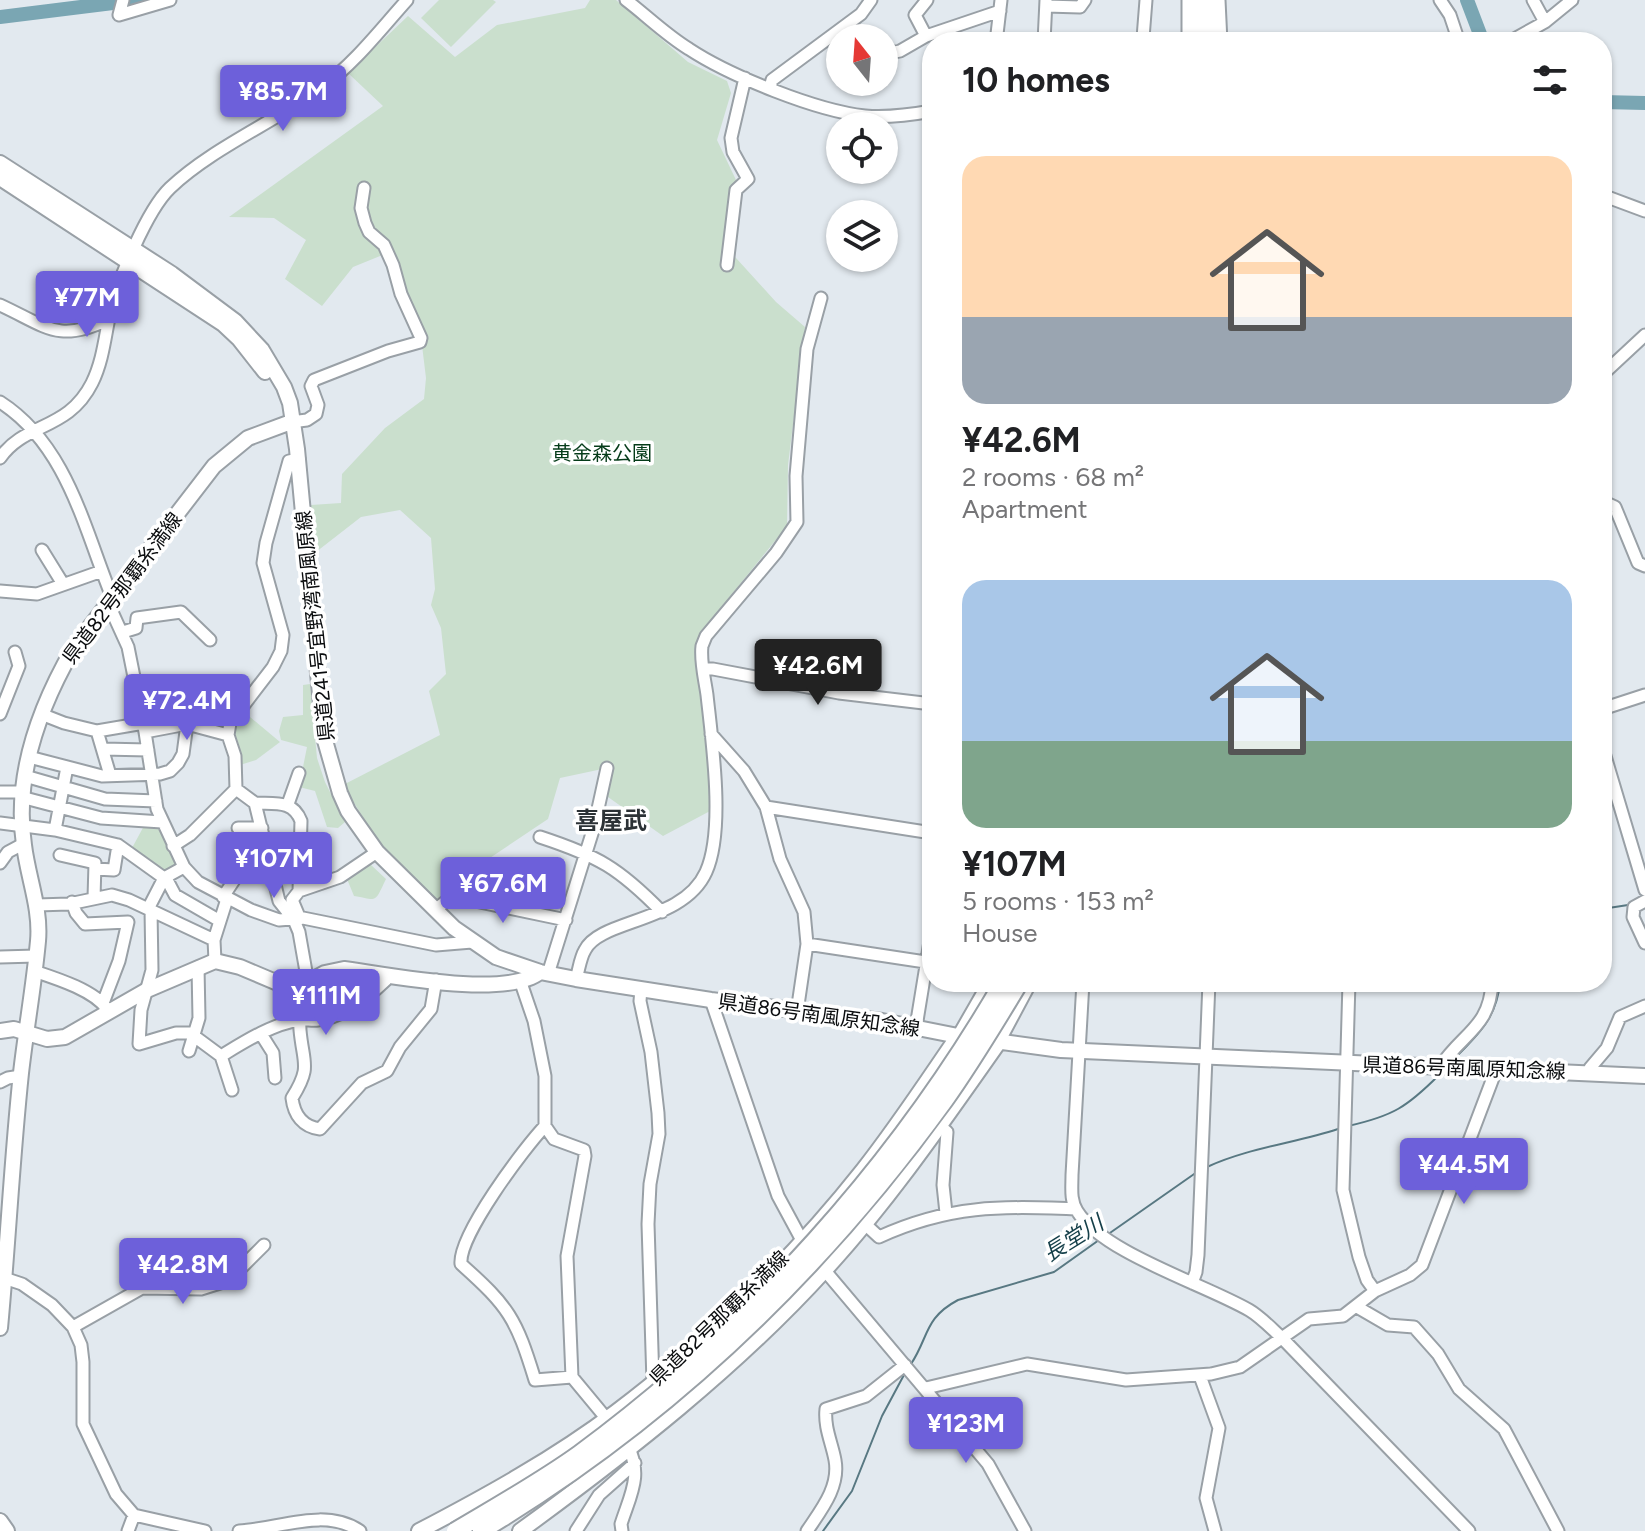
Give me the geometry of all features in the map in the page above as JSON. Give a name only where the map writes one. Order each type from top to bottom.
[{"type":"highway","points":[[1197,0],[1198,32]]},
{"type":"highway","points":[[1209,0],[1211,32]]},
{"type":"highway","points":[[481,1531],[627,1417],[724,1333],[777,1282],[879,1167],[934,1094],[997,992]]},
{"type":"highway","points":[[455,1531],[522,1498],[635,1427],[733,1343],[788,1290],[848,1223],[937,1111],[1014,992]]},
{"type":"highway","points":[[443,1531],[522,1498]]},
{"type":"highway","points":[[490,1531],[522,1498]]},
{"type":"main road","points":[[0,163],[132,256]]},
{"type":"main road","points":[[0,178],[207,298],[262,350],[284,387],[290,403],[291,422]]},
{"type":"main road","name":"県道241号宜野湾南風原線","points":[[291,422],[299,459],[324,737],[340,793],[353,819],[377,852],[435,910],[472,942],[496,957],[544,973]]},
{"type":"main road","name":"県道82号那覇糸満線","points":[[0,1328],[21,1076],[39,939],[37,905],[23,844],[22,795],[41,714],[66,661],[214,466],[248,438],[291,422]]},
{"type":"main road","points":[[0,1031],[14,1029],[47,1039],[65,1037],[106,1007],[215,961],[240,967],[276,984],[305,984],[333,970],[476,985],[520,980],[544,973]]},
{"type":"main road","name":"県道86号南風原知念線","points":[[544,973],[1078,1052],[1645,1076]]},
{"type":"main road","name":"県道82号那覇糸満線","points":[[419,1531],[462,1509],[607,1418],[714,1329],[800,1240],[878,1150],[958,1036]]},
{"type":"main road","name":"県道82号那覇糸満線","points":[[520,1531],[716,1375],[825,1270],[865,1224],[940,1126],[999,1042]]},
{"type":"street","points":[[123,0],[119,15],[170,0]]},
{"type":"street","points":[[0,458],[7,448],[65,416],[86,393],[101,359],[109,319],[132,256],[152,210],[171,187],[201,164],[322,87],[358,55],[407,0]]},
{"type":"street","points":[[626,0],[690,50],[770,88],[848,114],[893,116],[922,112]]},
{"type":"street","points":[[848,24],[861,14],[871,0]]},
{"type":"street","points":[[924,32],[915,15],[927,0]]},
{"type":"street","points":[[1045,32],[1046,3],[1080,7],[1085,0]]},
{"type":"street","points":[[1143,32],[1146,0]]},
{"type":"street","points":[[1188,0],[1188,32]]},
{"type":"street","points":[[1219,0],[1221,32]]},
{"type":"street","points":[[1440,0],[1456,32]]},
{"type":"street","points":[[1533,0],[1545,22]]},
{"type":"street","points":[[1527,32],[1572,0]]},
{"type":"street","points":[[938,32],[984,17],[1000,6]]},
{"type":"street","points":[[997,32],[1000,6]]},
{"type":"street","points":[[984,17],[995,32]]},
{"type":"street","points":[[898,51],[922,38]]},
{"type":"street","points":[[770,88],[772,80],[826,41]]},
{"type":"street","points":[[727,265],[736,190],[748,179],[733,152],[731,138],[745,78]]},
{"type":"street","points":[[291,422],[307,420],[316,414],[318,405],[311,386],[314,380],[420,342],[384,245],[369,232],[365,223],[361,208],[364,188]]},
{"type":"street","points":[[1612,199],[1645,211]]},
{"type":"street","points":[[576,979],[585,948],[592,941],[662,912],[691,893],[710,863],[716,787],[701,653],[706,636],[776,553],[797,522],[796,476],[807,349],[821,298]]},
{"type":"street","points":[[0,305],[47,329],[64,332],[81,332],[109,319]]},
{"type":"street","points":[[1612,366],[1645,335]]},
{"type":"street","points":[[0,402],[35,431],[66,478],[123,632],[144,727],[156,801],[162,822],[184,867],[198,882],[225,898],[279,920],[297,919],[436,945],[472,942]]},
{"type":"street","points":[[173,846],[190,835],[236,789],[235,756],[228,735],[230,723],[273,667],[281,651],[283,635],[263,563],[289,461],[299,459]]},
{"type":"street","points":[[1612,506],[1638,563],[1645,566]]},
{"type":"street","points":[[42,550],[63,584]]},
{"type":"street","points":[[0,591],[37,594],[102,571]]},
{"type":"street","points":[[123,632],[136,628],[137,618],[181,612],[210,640]]},
{"type":"street","points":[[0,714],[19,666],[15,652]]},
{"type":"street","points":[[703,669],[839,693],[922,703]]},
{"type":"street","points":[[1612,706],[1645,695]]},
{"type":"street","points":[[41,714],[97,731],[187,724],[228,735]]},
{"type":"street","points":[[29,757],[110,775],[152,775],[170,771],[178,763],[183,754],[187,724]]},
{"type":"street","points":[[97,731],[110,775]]},
{"type":"street","points":[[711,734],[744,771],[766,807],[780,859],[804,912],[807,944],[797,1012]]},
{"type":"street","points":[[103,749],[148,750]]},
{"type":"street","points":[[55,830],[67,767]]},
{"type":"street","points":[[544,973],[566,920],[587,853],[607,768]]},
{"type":"street","points":[[288,804],[299,773]]},
{"type":"street","points":[[25,776],[105,799],[156,801]]},
{"type":"street","points":[[1612,779],[1645,890]]},
{"type":"street","points":[[236,789],[255,803],[288,804],[297,811],[301,821],[299,891]]},
{"type":"street","points":[[0,792],[113,820],[162,822]]},
{"type":"street","points":[[255,803],[279,901],[297,919]]},
{"type":"street","points":[[766,807],[922,831]]},
{"type":"street","points":[[0,823],[55,830],[118,845],[165,878],[177,897],[220,921]]},
{"type":"street","points":[[238,828],[262,828]]},
{"type":"street","points":[[540,837],[587,853],[616,870],[662,912]]},
{"type":"street","points":[[0,863],[4,852],[23,844]]},
{"type":"street","points":[[95,869],[114,870],[118,845]]},
{"type":"street","points":[[377,852],[340,877],[299,891],[292,900],[305,984],[300,1019],[306,1065],[303,1081],[292,1098],[298,1118],[309,1128],[320,1129],[362,1083],[387,1071],[400,1047],[431,1009],[436,980]]},
{"type":"street","points":[[60,855],[95,863],[94,898]]},
{"type":"street","points":[[215,961],[214,940],[225,898],[240,871],[257,864]]},
{"type":"street","points":[[184,867],[165,878],[150,910],[152,970],[141,1010],[139,1044],[176,1033],[194,1035],[221,1056],[232,1090]]},
{"type":"street","points":[[37,905],[112,895],[214,940]]},
{"type":"street","points":[[435,910],[445,902],[461,898],[566,920]]},
{"type":"street","points":[[0,957],[35,964],[106,1007],[122,952],[129,900]]},
{"type":"street","points":[[1645,901],[1634,907],[1633,917],[1645,943]]},
{"type":"street","points":[[72,902],[85,924],[128,922]]},
{"type":"street","points":[[807,944],[922,962]]},
{"type":"street","points":[[189,1051],[199,1018],[198,967]]},
{"type":"street","points":[[221,1056],[261,1034],[300,1019],[327,1019],[346,1011],[367,998],[386,980],[386,975]]},
{"type":"street","points":[[520,980],[534,1021],[545,1076],[545,1126],[554,1139],[584,1150],[568,1245],[572,1377],[629,1447],[635,1463],[636,1477],[621,1524],[622,1531]]},
{"type":"street","points":[[641,989],[640,1001],[655,1075],[659,1134],[650,1184],[648,1224],[653,1382]]},
{"type":"street","points":[[916,1027],[923,992]]},
{"type":"street","points":[[958,1036],[983,992]]},
{"type":"street","points":[[999,1042],[1026,992]]},
{"type":"street","points":[[1082,992],[1071,1196],[1075,1209],[1089,1228],[1111,1243],[1251,1311],[1282,1338],[1469,1531]]},
{"type":"street","points":[[1192,1283],[1198,1255],[1209,992]]},
{"type":"street","points":[[1349,992],[1343,1190],[1359,1257],[1367,1280],[1375,1291]]},
{"type":"street","points":[[1440,1067],[1485,1017],[1492,992]]},
{"type":"street","points":[[711,1000],[778,1196],[800,1240],[988,1464],[1025,1531]]},
{"type":"street","points":[[1589,1073],[1607,1048],[1620,1017],[1645,1006]]},
{"type":"street","points":[[261,1034],[273,1053],[275,1078]]},
{"type":"street","points":[[926,1388],[1027,1364],[1126,1380],[1200,1376],[1240,1367],[1309,1319],[1343,1316],[1375,1291],[1410,1275],[1422,1265],[1496,1070]]},
{"type":"street","points":[[0,1082],[21,1076]]},
{"type":"street","points":[[545,1126],[527,1145],[501,1182],[460,1256],[461,1264],[496,1295],[513,1318],[535,1380],[572,1377]]},
{"type":"street","points":[[940,1126],[947,1132],[943,1185],[946,1213]]},
{"type":"street","points":[[865,1224],[879,1237],[910,1223],[946,1213],[1010,1207],[1075,1209]]},
{"type":"street","points":[[73,1327],[142,1288],[201,1289],[220,1283],[238,1271],[264,1245]]},
{"type":"street","points":[[4,1278],[14,1280],[52,1305],[73,1327],[81,1345],[83,1362],[83,1424],[111,1485],[134,1515],[205,1531]]},
{"type":"street","points":[[1357,1307],[1388,1325],[1414,1327],[1438,1354],[1459,1389],[1504,1429],[1558,1531]]},
{"type":"street","points":[[807,1531],[835,1486],[836,1463],[825,1422],[826,1409],[866,1396],[905,1365]]},
{"type":"street","points":[[1200,1376],[1219,1428],[1206,1498],[1215,1531]]},
{"type":"street","points":[[576,1531],[599,1495],[635,1463]]},
{"type":"street","points":[[128,1531],[134,1515]]},
{"type":"street","points":[[239,1531],[321,1519],[336,1520],[360,1531]]},
{"type":"green space","points":[[439,0],[496,2],[451,47],[421,18]]},
{"type":"green space","name":"黄金森公園","points":[[590,0],[616,0],[688,62],[727,81],[731,93],[717,140],[736,180],[726,247],[776,302],[805,327],[788,465],[787,526],[702,631],[698,652],[712,810],[663,836],[608,797],[607,768],[560,778],[548,819],[472,870],[462,894],[434,901],[382,848],[343,785],[440,735],[429,691],[446,674],[441,628],[431,605],[435,589],[431,538],[400,510],[361,517],[316,552],[311,505],[341,503],[342,474],[385,428],[424,399],[426,378],[420,329],[385,254],[353,267],[322,306],[285,279],[306,240],[274,218],[229,217],[383,106],[348,73],[408,16],[455,57],[497,25],[585,8]]},
{"type":"green space","points":[[310,684],[317,758],[345,822],[338,828],[327,827],[315,791],[299,787],[307,747],[281,740],[279,731],[283,717],[303,715],[303,685]]},
{"type":"green space","points":[[244,712],[280,742],[256,760],[240,765],[234,730]]},
{"type":"green space","points":[[145,824],[158,827],[174,860],[175,865],[166,873],[159,871],[132,848]]},
{"type":"green space","points":[[370,864],[386,879],[382,887],[374,898],[354,896],[347,879]]},
{"type":"waterway","points":[[0,17],[137,0]]},
{"type":"waterway","points":[[1467,0],[1479,32]]},
{"type":"waterway","points":[[1612,102],[1645,103]]},
{"type":"waterway","name":"長堂川","points":[[1612,907],[1628,905]]},
{"type":"waterway","name":"長堂川","points":[[1453,1060],[1478,1034],[1495,1006],[1498,992]]},
{"type":"waterway","name":"長堂川","points":[[1348,1126],[1398,1109],[1439,1075]]},
{"type":"waterway","name":"長堂川","points":[[1207,1167],[1239,1155],[1338,1129]]},
{"type":"waterway","name":"長堂川","points":[[1107,1235],[1197,1172]]},
{"type":"waterway","name":"長堂川","points":[[911,1364],[933,1321],[947,1307],[958,1300],[1054,1272],[1099,1240]]},
{"type":"waterway","name":"長堂川","points":[[823,1531],[852,1491],[882,1416],[905,1373]]},
{"type":"district","name":"喜屋武","points":[[611,821]]}]
